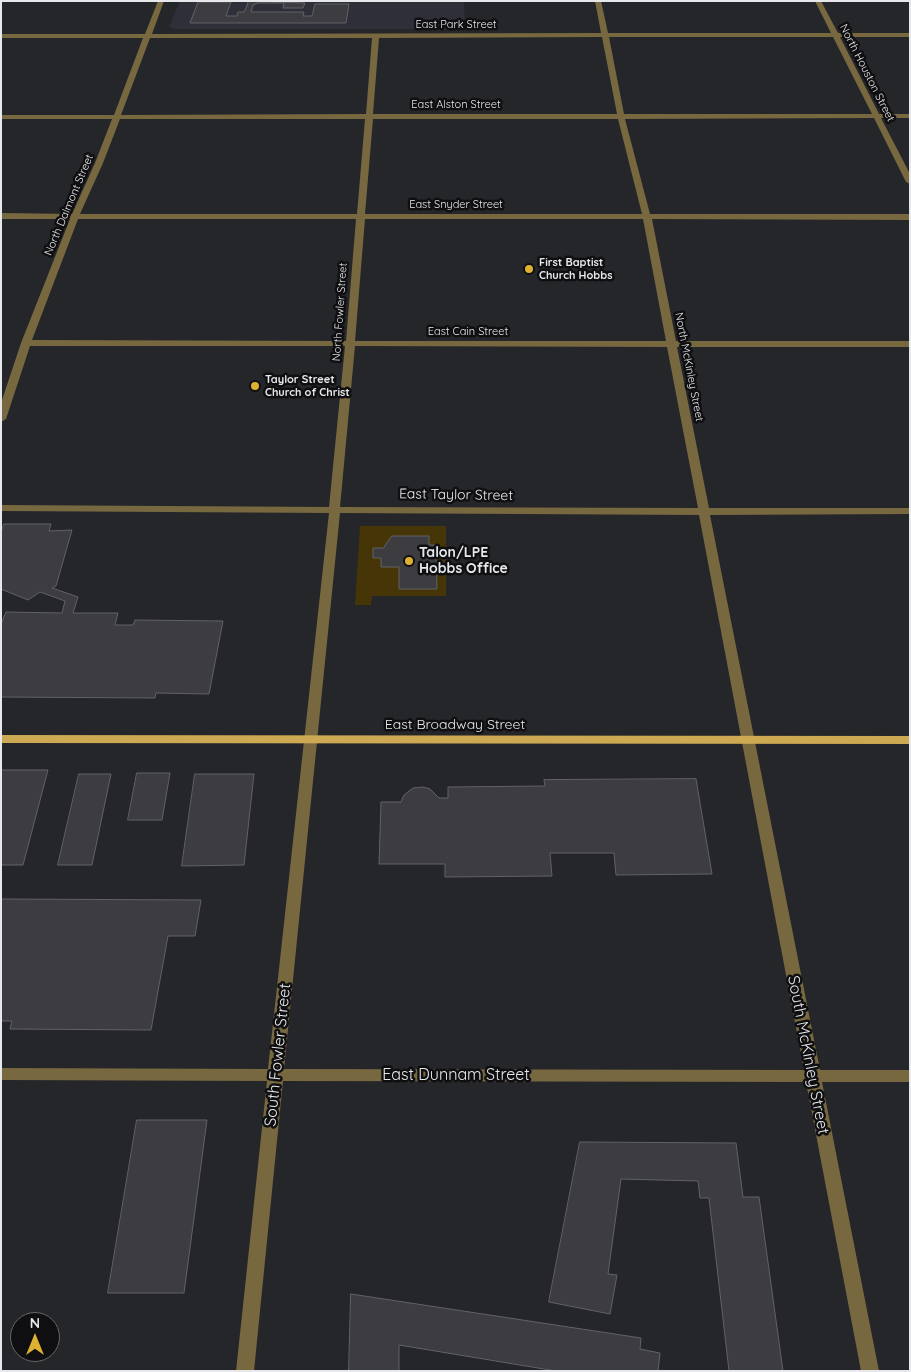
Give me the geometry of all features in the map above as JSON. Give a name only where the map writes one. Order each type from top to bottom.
[{"type":"main road","name":"East Broadway Street","points":[[1,739],[910,740]]},
{"type":"street","name":"North Dalmont Street","points":[[1,419],[26,343],[74,216],[99,163],[161,1]]},
{"type":"street","name":"North McKinley Street","points":[[598,1],[621,117],[647,217],[747,739]]},
{"type":"street","name":"North Houston Street","points":[[818,1],[910,182]]},
{"type":"street","name":"North Fowler Street","points":[[311,740],[350,344],[376,35]]},
{"type":"street","name":"East Park Street","points":[[1,36],[910,36]]},
{"type":"street","name":"East Alston Street","points":[[1,117],[910,116]]},
{"type":"street","name":"East Snyder Street","points":[[1,216],[910,217]]},
{"type":"street","name":"East Cain Street","points":[[26,343],[910,344]]},
{"type":"street","name":"East Taylor Street","points":[[1,508],[334,508],[705,513],[910,511]]},
{"type":"street","name":"South McKinley Street","points":[[747,739],[870,1371]]},
{"type":"street","name":"South Fowler Street","points":[[245,1371],[311,740]]},
{"type":"street","name":"East Dunnam Street","points":[[1,1074],[910,1076]]},
{"type":"shaded area","points":[[180,1],[464,1],[465,29],[175,29],[169,27]]},
{"type":"shaded area","points":[[360,526],[446,526],[446,596],[372,596],[371,605],[355,605]]},
{"type":"building","points":[[249,1],[305,3],[303,8],[283,8],[284,3],[258,3],[253,5],[251,12],[304,12],[303,16],[312,16],[315,4],[349,4],[346,23],[190,23],[198,2],[231,2],[226,16],[237,16],[238,12],[244,12]]},
{"type":"building","points":[[4,524],[51,524],[49,531],[72,530],[56,586],[52,588],[78,597],[73,613],[118,613],[115,625],[133,625],[135,620],[223,621],[209,694],[156,693],[155,698],[1,697],[1,624],[6,612],[62,613],[65,601],[40,592],[28,600],[1,589],[1,533]]},
{"type":"building","name":"Talon/LPE Hobbs Office","points":[[392,536],[429,536],[429,545],[436,545],[437,589],[399,589],[399,567],[381,567],[381,558],[373,558],[373,548],[383,548]]},
{"type":"building","points":[[1,770],[48,770],[23,865],[1,865]]},
{"type":"building","points":[[137,773],[170,773],[162,820],[128,820]]},
{"type":"building","points":[[79,774],[111,774],[92,865],[58,865]]},
{"type":"building","points":[[195,774],[254,774],[244,865],[182,866]]},
{"type":"building","points":[[696,779],[712,874],[616,875],[614,853],[550,853],[552,876],[445,877],[445,864],[379,864],[381,802],[401,802],[404,795],[413,788],[423,787],[430,789],[439,798],[448,798],[448,787],[545,786],[544,780]]},
{"type":"building","points":[[1,899],[201,900],[195,936],[168,936],[151,1030],[10,1029],[12,1021],[1,1021]]},
{"type":"building","points":[[137,1120],[207,1120],[184,1293],[108,1293]]},
{"type":"building","points":[[580,1142],[736,1143],[743,1197],[759,1197],[783,1371],[729,1371],[709,1198],[700,1198],[698,1181],[621,1179],[608,1274],[617,1275],[610,1314],[549,1302]]},
{"type":"building","points":[[351,1294],[641,1338],[640,1349],[660,1353],[658,1371],[556,1371],[399,1345],[399,1371],[349,1371]]},
{"type":"place","name":"First Baptist Church Hobbs","points":[[529,269]]},
{"type":"place","name":"Taylor Street Church of Christ","points":[[255,386]]},
{"type":"place","name":"Talon/LPE Hobbs Office","points":[[409,561]]}]
